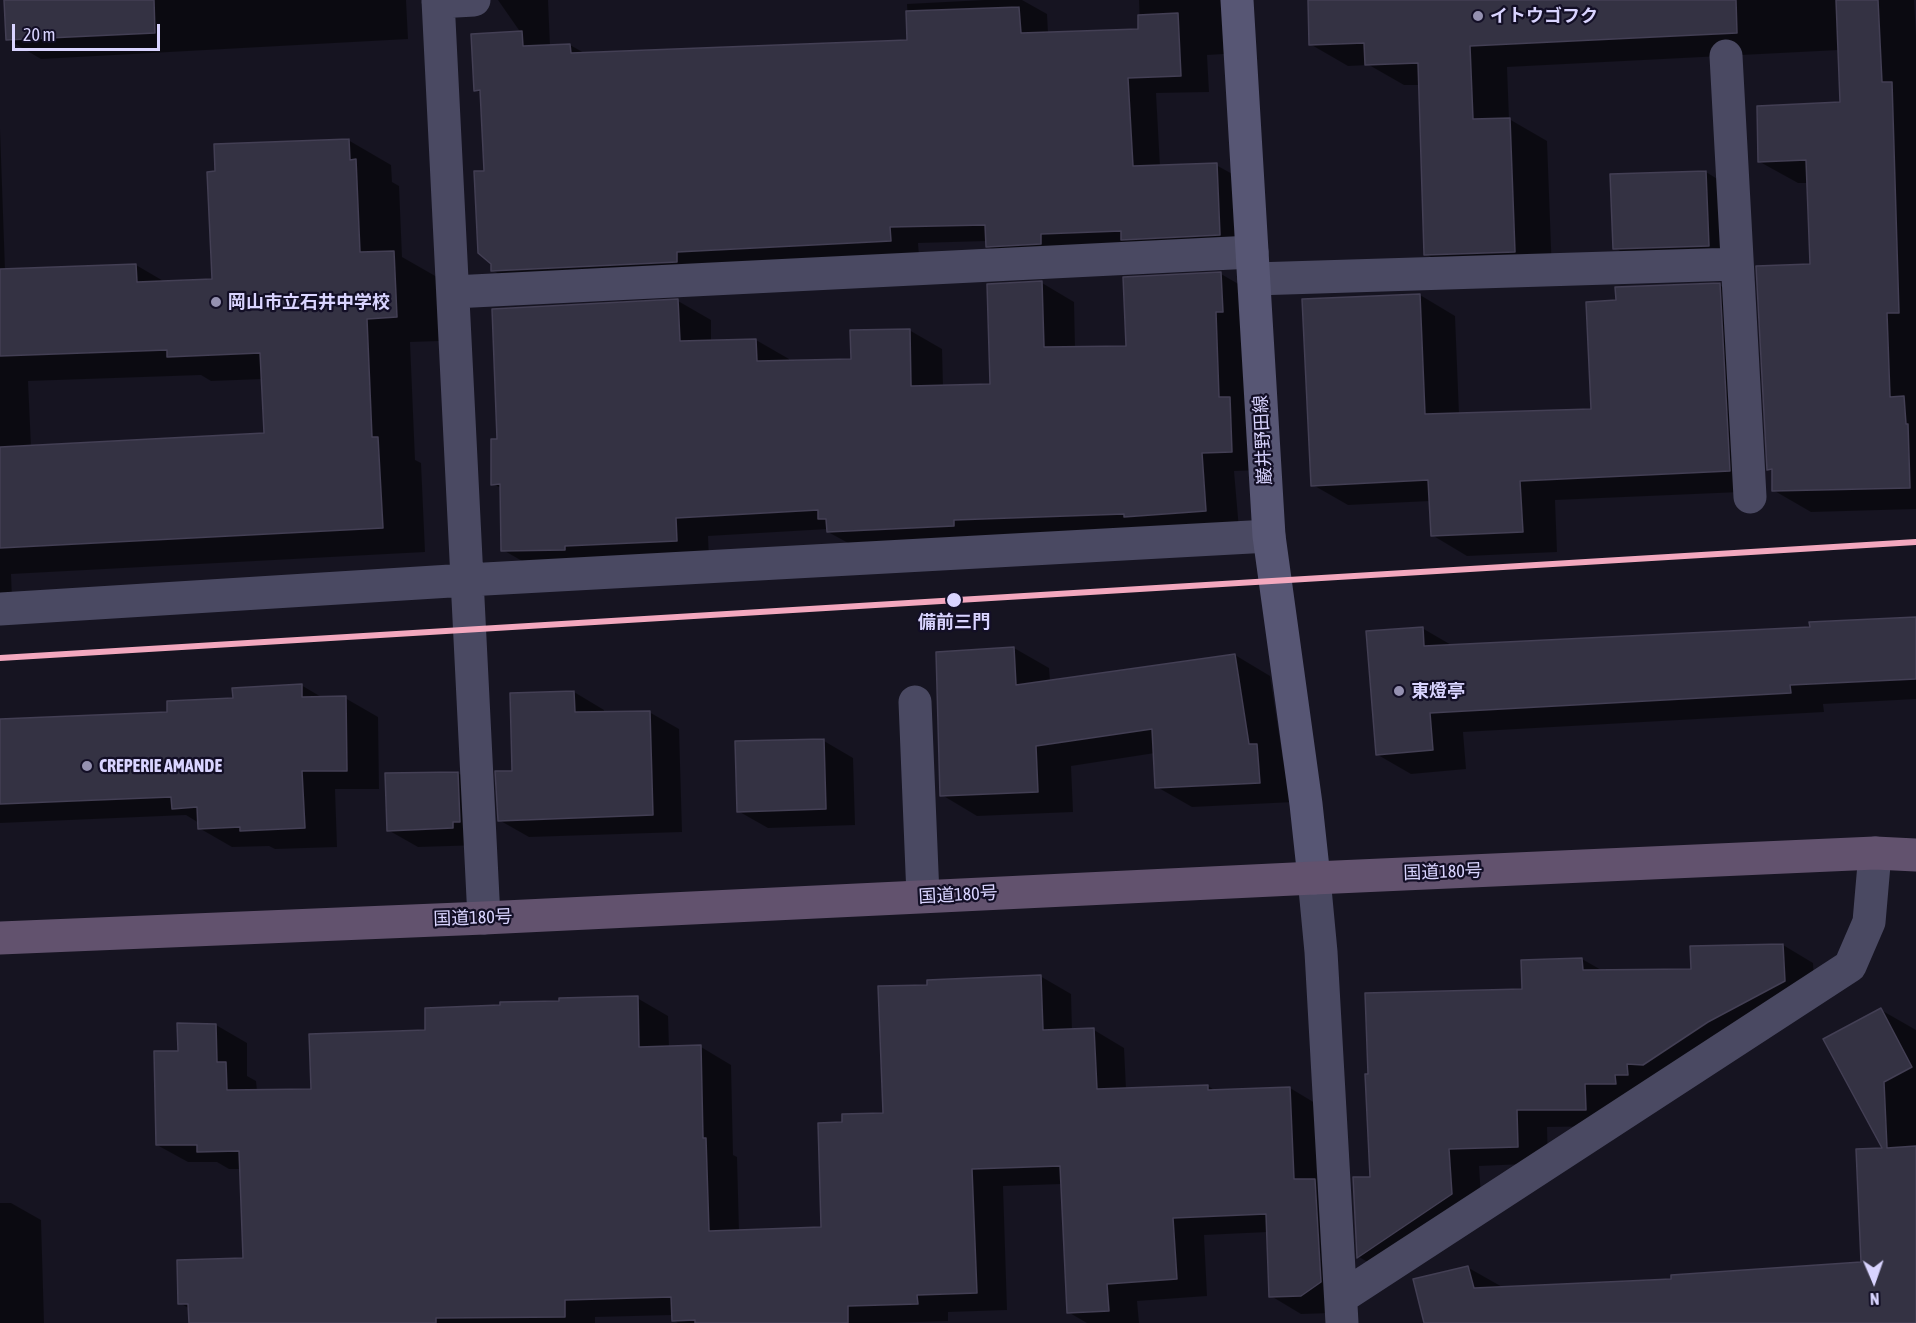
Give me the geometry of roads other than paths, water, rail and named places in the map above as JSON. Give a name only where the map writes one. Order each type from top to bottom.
[{"type":"highway","name":"国道180号","points":[[0,938],[484,918],[1875,853],[1916,855]]},
{"type":"main road","name":"巌井野田線","points":[[1237,0],[1269,536],[1314,878]]},
{"type":"street","points":[[474,0],[438,1],[484,918]]},
{"type":"street","points":[[1726,56],[1750,497]]},
{"type":"street","points":[[453,292],[1253,266],[1737,264]]},
{"type":"street","points":[[0,609],[467,580],[1269,536]]},
{"type":"street","points":[[915,702],[922,896]]},
{"type":"street","points":[[1342,1310],[1850,966],[1869,922],[1875,853]]},
{"type":"street","points":[[1314,878],[1321,952],[1342,1310]]},
{"type":"place","name":"イトウゴフク","points":[[1478,16]]},
{"type":"place","name":"岡山市立石井中学校","points":[[216,302]]},
{"type":"place","name":"備前三門","points":[[954,600]]},
{"type":"place","name":"東燈亭","points":[[1399,691]]},
{"type":"place","name":"CREPERIE AMANDE","points":[[87,766]]}]
